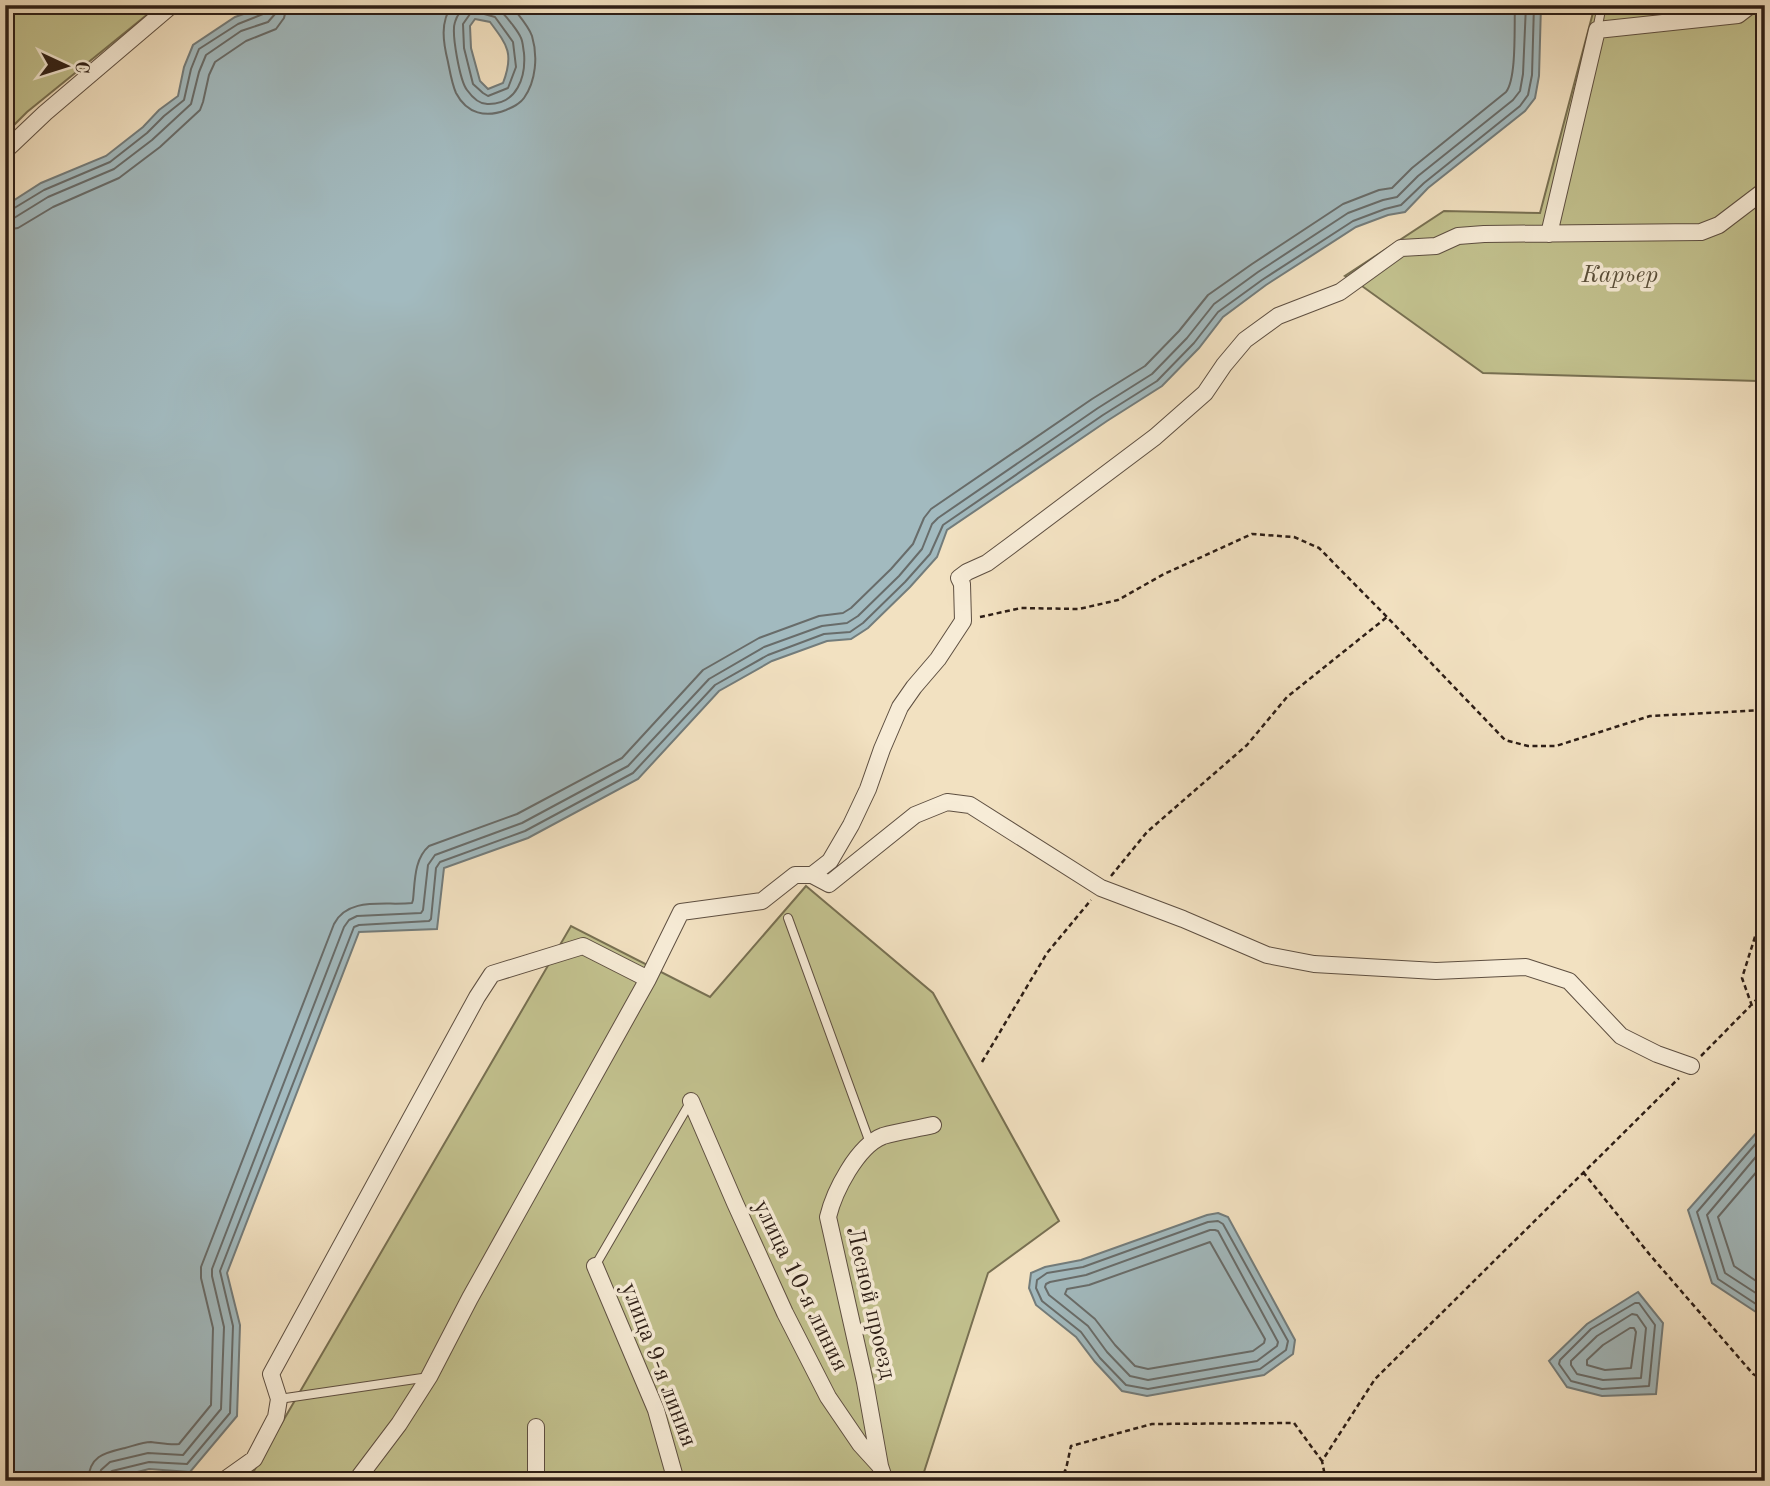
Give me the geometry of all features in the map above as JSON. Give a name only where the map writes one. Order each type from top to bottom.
[{"type":"street","points":[[5,151],[45,113],[172,5]]},
{"type":"street","points":[[1549,234],[1597,30],[1738,15],[1751,5]]},
{"type":"street","points":[[812,875],[830,861],[851,825],[900,707],[938,659],[963,621],[962,584],[959,578],[987,563],[1155,437],[1205,393],[1245,340],[1278,316],[1340,292],[1401,248],[1436,246],[1458,236],[1484,234],[1701,232],[1719,225],[1765,190]]},
{"type":"street","points":[[356,1481],[429,1377],[470,1298],[648,979],[681,912],[762,901],[795,875],[812,875],[830,884],[915,815],[947,802],[970,805],[1101,888],[1183,919],[1267,956],[1314,964],[1436,971],[1526,967],[1569,981],[1621,1036],[1657,1054],[1691,1066]]},
{"type":"street","points":[[223,1481],[254,1459],[276,1417],[279,1399],[271,1374],[492,974],[583,946],[648,979]]},
{"type":"street","name":"улица 10-я линия","points":[[691,1101],[734,1203],[828,1397],[883,1473]]},
{"type":"street","points":[[870,1143],[883,1137],[933,1125]]},
{"type":"street","name":"Лесной проезд","points":[[870,1143],[842,1182],[831,1202],[828,1217],[883,1473]]},
{"type":"street","name":"улица 9-я линия","points":[[595,1266],[656,1410],[676,1481]]},
{"type":"street","points":[[536,1427],[536,1481]]},
{"type":"lane","points":[[1597,30],[1602,5]]},
{"type":"lane","points":[[788,918],[870,1143]]},
{"type":"lane","points":[[595,1266],[691,1101]]},
{"type":"lane","points":[[279,1399],[429,1377]]},
{"type":"path","points":[[963,621],[1021,608],[1079,609],[1118,600],[1164,574],[1252,534],[1294,537],[1319,548],[1505,740],[1528,746],[1556,746],[1650,716],[1765,710]]},
{"type":"path","points":[[982,1062],[1047,953],[1147,832],[1247,745],[1287,697],[1387,617]]},
{"type":"path","points":[[1752,1006],[1742,978],[1765,905]]},
{"type":"path","points":[[1322,1461],[1375,1379],[1763,993],[1765,998]]},
{"type":"path","points":[[1583,1172],[1650,1255],[1753,1374],[1765,1381]]},
{"type":"path","points":[[1059,1481],[1066,1469],[1071,1446],[1153,1424],[1294,1423],[1322,1461],[1326,1481]]},
{"type":"green space","points":[[5,5],[159,5],[27,112],[5,134]]},
{"type":"green space","name":"Карьер","points":[[1595,5],[1765,5],[1765,375],[1758,381],[1483,373],[1345,276],[1444,211],[1540,213]]},
{"type":"green space","points":[[806,886],[933,993],[1059,1221],[988,1273],[924,1472],[902,1481],[248,1481],[571,926],[710,997]]},
{"type":"water","points":[[269,5],[1541,5],[1539,76],[1535,98],[1525,111],[1428,188],[1405,212],[1388,215],[1356,227],[1266,285],[1223,317],[1199,348],[1162,386],[947,530],[937,557],[868,628],[851,639],[827,641],[772,661],[719,691],[638,779],[528,838],[444,868],[437,929],[359,932],[227,1273],[240,1325],[237,1416],[190,1472],[149,1469],[102,1481],[5,1481],[5,206],[41,183],[106,156],[143,127],[159,110],[178,96],[184,67],[193,45],[235,17]],"holes":[[[475,19],[490,22],[505,44],[508,65],[503,83],[488,89],[480,81],[471,48],[470,26]]]},
{"type":"water","points":[[1765,1123],[1765,1318],[1712,1283],[1688,1210]]},
{"type":"water","points":[[1218,1213],[1228,1217],[1295,1340],[1293,1354],[1264,1375],[1147,1396],[1122,1391],[1076,1337],[1036,1305],[1029,1288],[1031,1273],[1045,1267],[1081,1260]]},
{"type":"water","points":[[1638,1292],[1663,1323],[1656,1394],[1602,1396],[1567,1387],[1549,1361],[1587,1324]]}]
